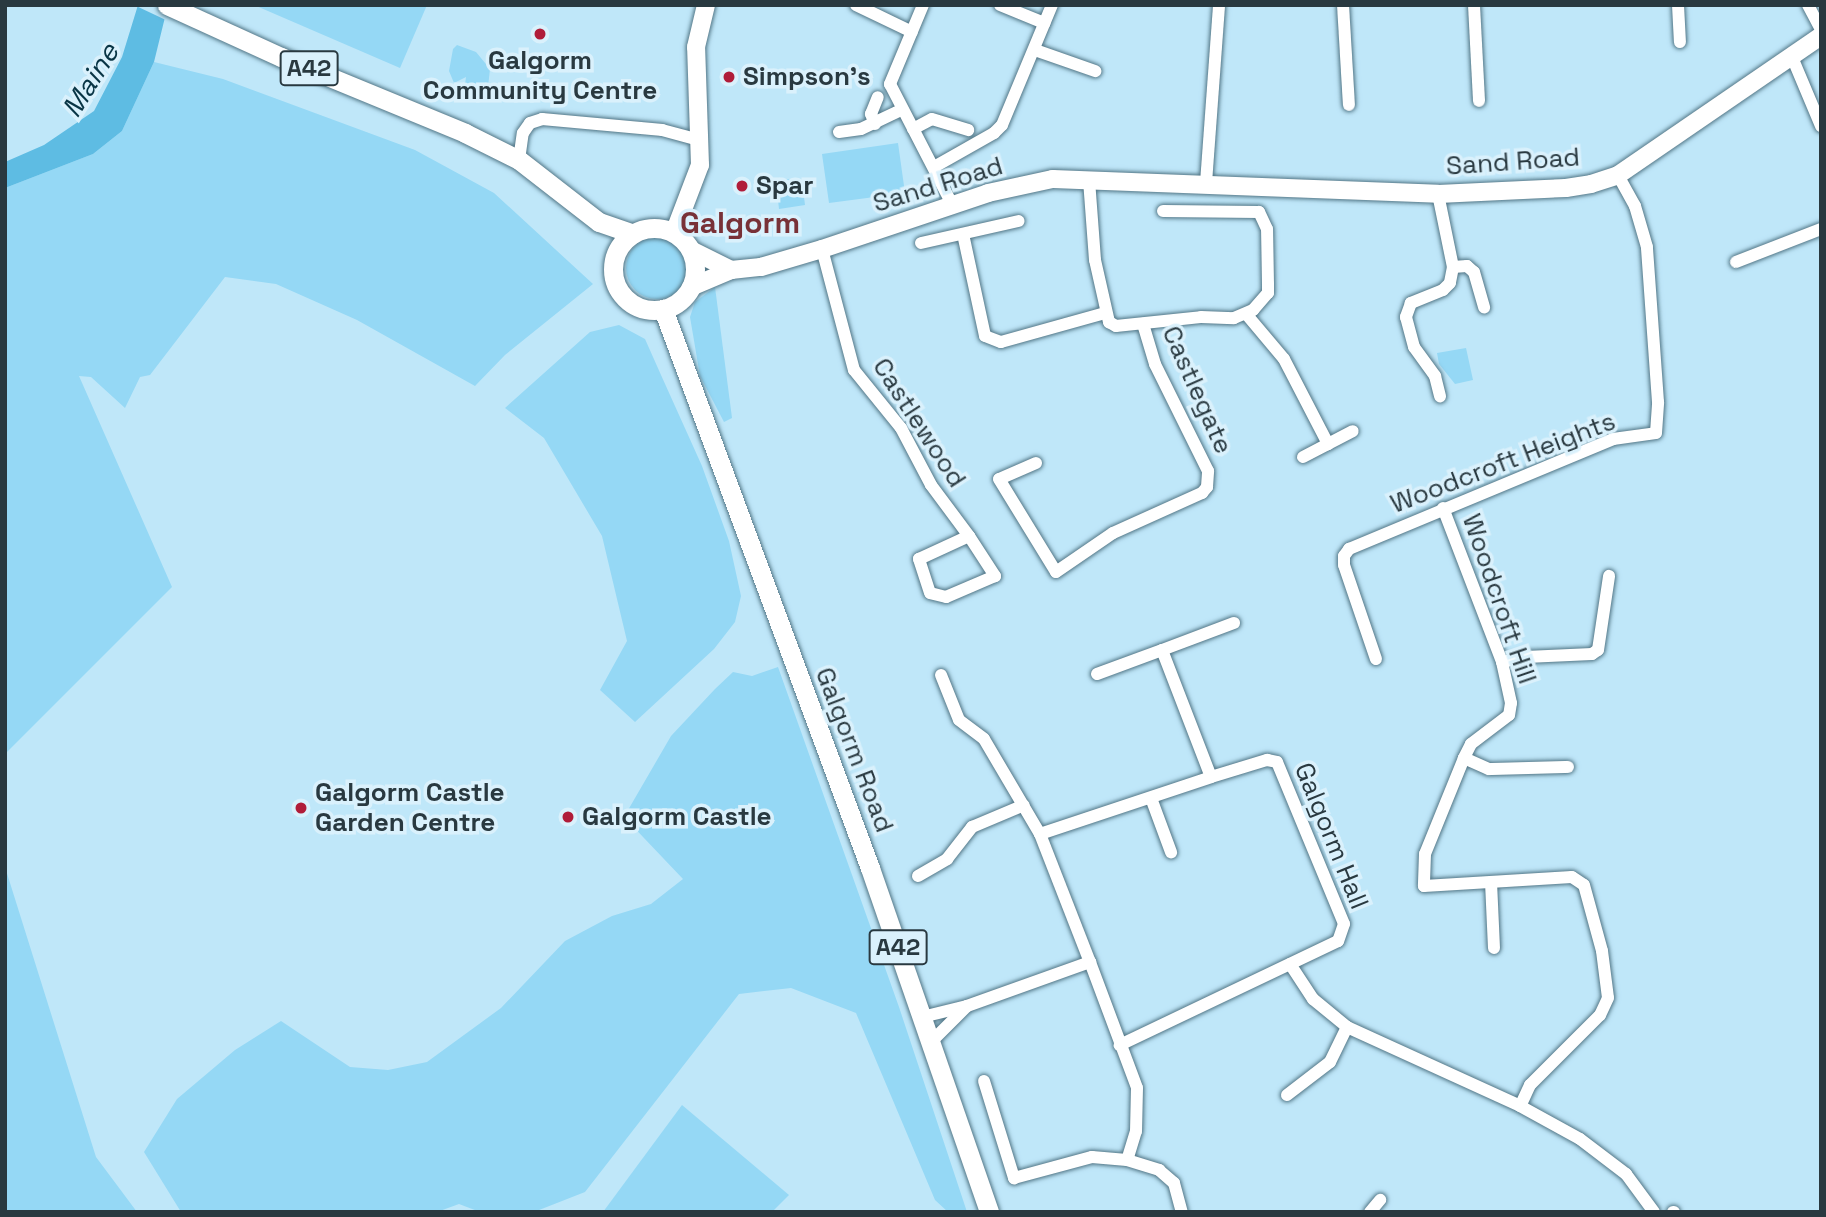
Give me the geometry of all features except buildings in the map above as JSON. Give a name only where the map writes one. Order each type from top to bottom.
[{"type":"main road","name":"A42","points":[[167,5],[281,57],[422,114],[519,160],[598,222],[633,234],[651,228],[674,233]]},
{"type":"main road","points":[[598,222],[618,290],[626,300],[650,310],[675,304],[691,287],[695,274],[691,250],[674,233]]},
{"type":"main road","points":[[612,266],[621,244],[633,234]]},
{"type":"main road","name":"Galgorm Road","points":[[663,309],[915,998],[930,1015],[931,1042],[989,1212]]},
{"type":"street","points":[[674,233],[700,165],[696,47],[706,5]]},
{"type":"street","points":[[856,5],[912,32]]},
{"type":"street","points":[[923,5],[890,84],[901,110],[953,206]]},
{"type":"street","points":[[1000,5],[1044,23]]},
{"type":"street","points":[[934,167],[994,133],[1002,125],[1052,5]]},
{"type":"street","points":[[1343,5],[1349,105]]},
{"type":"street","points":[[1474,5],[1479,101]]},
{"type":"street","points":[[1678,5],[1680,42]]},
{"type":"street","points":[[1808,5],[1821,29]]},
{"type":"street","points":[[1206,184],[1219,6]]},
{"type":"street","name":"Sand Road","points":[[691,287],[731,270],[761,267],[988,194],[1053,180],[1438,194],[1566,188],[1619,175],[1821,36]]},
{"type":"street","points":[[1035,50],[1095,71]]},
{"type":"street","points":[[1792,57],[1821,126]]},
{"type":"street","points":[[875,124],[871,114],[878,97]]},
{"type":"street","points":[[839,132],[875,124],[901,110]]},
{"type":"street","points":[[519,160],[523,134],[530,123],[542,119],[662,130],[699,140]]},
{"type":"street","points":[[913,130],[932,119],[968,130]]},
{"type":"street","name":"Woodcroft Heights","points":[[1376,659],[1343,565],[1344,556],[1349,549],[1613,439],[1656,433],[1658,402],[1647,247],[1635,206],[1619,175]]},
{"type":"street","points":[[963,234],[985,336],[1001,342],[1105,313],[1095,260],[1089,180]]},
{"type":"street","points":[[1438,194],[1453,267],[1450,283],[1443,290],[1411,303],[1406,317],[1414,347],[1434,376],[1440,396]]},
{"type":"street","points":[[1163,211],[1253,210],[1264,218],[1267,229],[1268,293],[1247,315],[1284,359],[1328,444]]},
{"type":"street","points":[[922,243],[1019,221]]},
{"type":"street","points":[[1736,262],[1821,229]]},
{"type":"street","name":"Castlewood","points":[[821,249],[855,370],[901,428],[931,485],[969,536],[995,576],[946,597],[930,593],[919,559],[969,536]]},
{"type":"street","points":[[691,250],[731,270]]},
{"type":"street","points":[[1453,267],[1467,266],[1475,272],[1484,308]]},
{"type":"street","name":"Castlegate","points":[[1105,313],[1109,322],[1116,326],[1247,315]]},
{"type":"street","name":"Castlegate","points":[[1036,463],[999,479],[1056,572],[1113,533],[1190,499],[1207,487],[1208,471],[1155,364],[1143,324]]},
{"type":"street","points":[[1303,457],[1353,431]]},
{"type":"street","name":"Woodcroft Hill","points":[[1443,508],[1502,662],[1511,703],[1509,715],[1471,744],[1464,758],[1425,854],[1424,886],[1491,883]]},
{"type":"street","points":[[1502,662],[1526,657],[1592,654],[1598,650],[1609,576]]},
{"type":"street","points":[[1097,674],[1234,622]]},
{"type":"street","points":[[1162,650],[1211,777]]},
{"type":"street","points":[[941,675],[959,720],[984,739],[1040,834],[1090,962],[1137,1088],[1138,1109],[1127,1160]]},
{"type":"street","points":[[1464,758],[1489,769],[1568,767]]},
{"type":"street","name":"Galgorm Hall","points":[[1040,834],[1211,777],[1267,760],[1277,762],[1344,924],[1338,941],[1120,1045]]},
{"type":"street","points":[[1151,798],[1171,852]]},
{"type":"street","points":[[918,876],[947,859],[972,827],[1024,805]]},
{"type":"street","points":[[1494,948],[1491,883],[1572,877],[1584,885],[1602,951],[1608,998],[1600,1015],[1530,1085],[1520,1106]]},
{"type":"street","points":[[930,1015],[967,1006],[1090,962]]},
{"type":"street","points":[[1290,964],[1313,999],[1347,1027],[1520,1106],[1580,1139],[1626,1174],[1654,1212]]},
{"type":"street","points":[[931,1042],[967,1006]]},
{"type":"street","points":[[1287,1095],[1330,1062],[1347,1027]]},
{"type":"street","points":[[984,1081],[1014,1178],[1092,1157],[1127,1160],[1159,1170],[1174,1183],[1182,1212]]},
{"type":"street","points":[[1370,1212],[1380,1200]]},
{"type":"shaded area","points":[[138,5],[168,5],[154,62],[122,131],[93,154],[5,188],[5,162],[44,145],[94,111],[122,57]]},
{"type":"shaded area","points":[[254,5],[427,5],[400,68]]},
{"type":"shaded area","points":[[457,45],[476,52],[490,69],[487,96],[464,92],[466,77],[454,83],[449,71],[453,49]]},
{"type":"shaded area","points":[[154,62],[223,79],[415,150],[494,193],[593,284],[505,355],[475,386],[357,320],[276,284],[225,277],[150,375],[140,377],[125,408],[91,377],[79,376],[172,587],[5,754],[5,188],[93,154],[122,131]]},
{"type":"shaded area","points":[[898,143],[905,193],[829,203],[822,154]]},
{"type":"shaded area","points":[[790,179],[803,189],[805,205],[779,209],[776,181]]},
{"type":"shaded area","points":[[651,237],[663,237],[679,246],[686,256],[686,280],[679,290],[663,299],[651,299],[640,294],[631,285],[626,274],[626,262],[631,251],[640,242]]},
{"type":"shaded area","points":[[715,287],[732,418],[724,422],[700,376],[690,317],[695,302]]},
{"type":"shaded area","points":[[619,325],[645,339],[702,466],[729,541],[741,596],[735,622],[714,649],[635,722],[600,690],[627,641],[602,536],[544,438],[505,408],[590,332]]},
{"type":"shaded area","points":[[1466,348],[1473,380],[1455,384],[1439,364],[1437,353]]},
{"type":"shaded area","points":[[778,667],[899,1007],[967,1212],[948,1212],[935,1200],[856,1013],[791,988],[739,994],[585,1192],[534,1212],[480,1212],[459,1204],[437,1212],[181,1212],[144,1152],[177,1099],[235,1050],[281,1021],[350,1067],[388,1070],[427,1062],[501,1008],[565,941],[612,916],[651,904],[683,879],[624,817],[671,736],[715,689],[733,672],[752,676]]},
{"type":"shaded area","points":[[5,867],[96,1157],[137,1212],[5,1212]]},
{"type":"shaded area","points":[[682,1105],[789,1195],[772,1212],[603,1212]]},
{"type":"pier","points":[[134,5],[172,5],[168,21]]},
{"type":"place","name":"Galgorm Community Centre","points":[[540,34]]},
{"type":"place","name":"Simpson's","points":[[729,77]]},
{"type":"place","name":"Spar","points":[[742,186]]},
{"type":"place","name":"Galgorm Castle Garden Centre","points":[[301,808]]},
{"type":"place","name":"Galgorm Castle","points":[[568,817]]},
{"type":"district","name":"Galgorm","points":[[740,223]]},
{"type":"water label","name":"Maine","points":[[90,80]]}]
